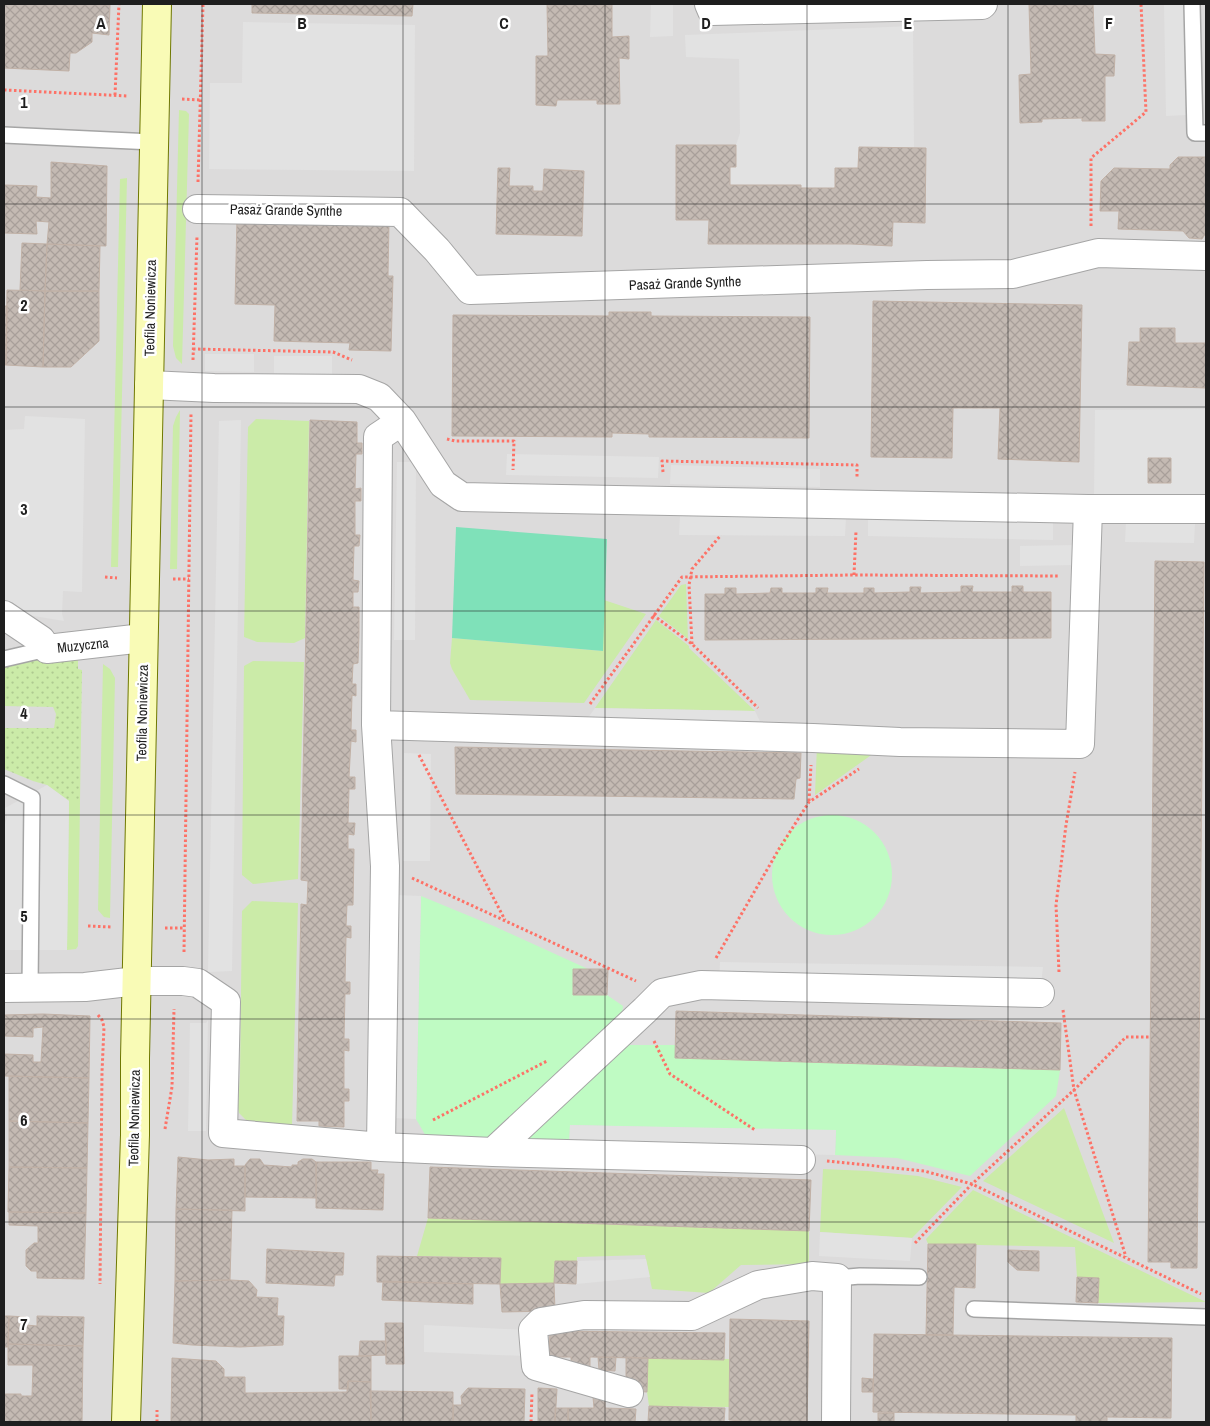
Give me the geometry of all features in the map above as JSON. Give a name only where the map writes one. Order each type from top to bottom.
[{"type":"street","name":"Teofila Noniewicza","points":[[126,1422],[134,1145],[157,4]]},
{"type":"street","points":[[709,4],[712,11],[918,5],[982,6],[983,4]]},
{"type":"street","name":"Pasaż Grande Synthe","points":[[197,209],[400,212],[437,250],[470,290],[917,275],[1013,274],[1098,253],[1206,256]]},
{"type":"street","points":[[149,385],[359,389],[379,397],[402,421],[443,484],[462,496],[1088,509],[1206,509]]},
{"type":"street","points":[[381,1146],[385,866],[376,725],[378,438],[402,421]]},
{"type":"street","points":[[376,725],[900,742],[1080,744],[1088,509]]},
{"type":"street","name":"Muzyczna","points":[[4,615],[41,640],[47,648],[143,638]]},
{"type":"street","points":[[4,988],[85,987],[137,981],[183,981],[198,983],[226,1002],[223,1133],[381,1146],[493,1152],[801,1160]]},
{"type":"street","points":[[493,1152],[662,993],[701,984],[1054,991]]},
{"type":"street","points":[[629,1393],[536,1366],[533,1330],[541,1322],[584,1315],[692,1316],[758,1285],[812,1276],[837,1278],[836,1422]]},
{"type":"lane","points":[[1192,4],[1200,133]]},
{"type":"lane","points":[[4,135],[153,142]]},
{"type":"lane","points":[[4,659],[47,648]]},
{"type":"lane","points":[[4,784],[32,798],[30,987]]},
{"type":"lane","points":[[837,1278],[860,1276],[919,1277]]},
{"type":"lane","points":[[974,1309],[1206,1317]]},
{"type":"path","points":[[115,96],[119,4]]},
{"type":"path","points":[[165,1132],[172,1087],[174,1000],[183,981],[192,387],[203,4]]},
{"type":"path","points":[[1098,253],[1090,237],[1091,158],[1146,112],[1141,4]]},
{"type":"path","points":[[4,90],[154,98]]},
{"type":"path","points":[[193,349],[333,352],[358,362]]},
{"type":"path","points":[[692,644],[689,585],[692,569],[721,535]]},
{"type":"path","points":[[570,731],[682,577],[854,575],[1086,576]]},
{"type":"path","points":[[653,615],[692,644],[772,724],[777,737]]},
{"type":"path","points":[[404,726],[506,921]]},
{"type":"path","points":[[809,802],[813,738]]},
{"type":"path","points":[[701,984],[779,849],[809,802],[900,742]]},
{"type":"path","points":[[1080,744],[1066,825],[1056,905],[1054,991],[1074,1090],[1127,1258]]},
{"type":"path","points":[[385,866],[662,993]]},
{"type":"path","points":[[98,1014],[104,1027],[100,1286]]},
{"type":"path","points":[[640,1014],[670,1074],[760,1133]]},
{"type":"path","points":[[915,1243],[972,1184],[1074,1090],[1126,1037],[1150,1037]]},
{"type":"path","points":[[425,1124],[548,1060]]},
{"type":"path","points":[[801,1160],[924,1171],[972,1184],[1206,1296]]},
{"type":"path","points":[[157,1404],[157,1422]]},
{"type":"shaded area","points":[[4,4],[1206,4],[1206,1422],[4,1422]]},
{"type":"shaded area","points":[[651,4],[673,4],[673,36],[650,37]]},
{"type":"shaded area","points":[[1164,4],[1184,4],[1186,115],[1166,116]]},
{"type":"shaded area","points":[[243,22],[415,25],[414,171],[209,169],[210,83],[242,83]]},
{"type":"shaded area","points":[[913,26],[914,148],[859,148],[858,168],[835,168],[835,188],[730,185],[730,167],[736,167],[736,145],[740,133],[739,59],[686,57],[685,35]]},
{"type":"shaded area","points":[[205,354],[254,354],[254,372],[205,371]]},
{"type":"shaded area","points":[[274,356],[332,356],[332,374],[274,373]]},
{"type":"shaded area","points":[[1206,409],[1206,498],[1094,497],[1095,410]]},
{"type":"shaded area","points":[[25,416],[85,419],[82,592],[63,591],[62,614],[64,621],[28,615],[4,602],[4,430],[24,429]]},
{"type":"shaded area","points":[[241,420],[232,971],[208,972],[219,421]]},
{"type":"shaded area","points":[[507,454],[659,457],[658,478],[506,475]]},
{"type":"shaded area","points":[[397,462],[416,462],[415,640],[394,640]]},
{"type":"shaded area","points":[[671,465],[820,469],[820,487],[670,484]]},
{"type":"shaded area","points":[[680,516],[846,517],[845,536],[679,535]]},
{"type":"shaded area","points":[[868,517],[1053,521],[1053,540],[868,536]]},
{"type":"shaded area","points":[[1126,522],[1195,523],[1194,543],[1125,542]]},
{"type":"shaded area","points":[[1075,545],[1075,565],[1020,566],[1020,546]]},
{"type":"shaded area","points":[[595,708],[755,711],[764,730],[583,725]]},
{"type":"shaded area","points":[[404,753],[431,754],[430,861],[403,861]]},
{"type":"shaded area","points":[[47,785],[69,801],[67,950],[4,950],[4,828],[7,817],[5,808]]},
{"type":"shaded area","points":[[396,895],[421,896],[416,1119],[392,1118]]},
{"type":"shaded area","points":[[720,962],[1043,967],[1040,993],[719,985]]},
{"type":"shaded area","points":[[208,1020],[206,1131],[188,1131],[190,1023],[206,1023]]},
{"type":"shaded area","points":[[570,1125],[836,1130],[835,1155],[569,1149]]},
{"type":"shaded area","points":[[820,1232],[912,1238],[910,1261],[819,1256]]},
{"type":"shaded area","points":[[646,1259],[650,1277],[576,1284],[577,1261]]},
{"type":"shaded area","points":[[424,1325],[526,1330],[524,1356],[424,1352]]},
{"type":"green space","points":[[179,110],[186,111],[189,114],[182,364],[176,358],[173,346]]},
{"type":"green space","points":[[127,178],[118,567],[111,567],[120,179]]},
{"type":"green space","points":[[180,410],[177,569],[170,569],[173,426]]},
{"type":"green space","points":[[256,419],[309,421],[305,638],[294,643],[257,642],[244,637],[248,427]]},
{"type":"green space","points":[[456,527],[607,539],[603,651],[452,638]]},
{"type":"green space","points":[[686,584],[688,639],[659,616],[681,585]]},
{"type":"green space","points":[[604,600],[646,614],[584,703],[470,700],[450,663],[452,638],[602,651]]},
{"type":"green space","points":[[656,620],[689,646],[755,711],[595,708]]},
{"type":"green space","points":[[47,657],[78,657],[78,669],[82,670],[80,801],[69,801],[47,785],[4,769],[4,728],[54,728],[56,714],[53,707],[4,706],[4,666]]},
{"type":"green space","points":[[253,661],[304,662],[298,879],[253,884],[242,875],[244,666]]},
{"type":"green space","points":[[103,664],[110,669],[115,678],[110,918],[104,917],[98,910]]},
{"type":"green space","points":[[817,745],[884,746],[815,795]]},
{"type":"green space","points":[[69,801],[80,801],[78,946],[76,949],[67,950]]},
{"type":"green space","points":[[832,815],[844,816],[855,820],[865,825],[874,833],[882,842],[887,852],[891,863],[891,887],[887,898],[882,908],[874,917],[865,925],[855,930],[844,934],[832,935],[820,934],[809,930],[799,925],[790,917],[782,908],[777,898],[773,887],[772,875],[773,863],[777,852],[782,842],[790,833],[799,825],[809,820],[820,816]]},
{"type":"green space","points":[[421,896],[496,927],[588,969],[573,994],[607,995],[623,1006],[618,1045],[675,1045],[675,1058],[1060,1070],[1056,1096],[970,1176],[897,1158],[835,1155],[836,1131],[570,1125],[569,1149],[427,1138],[416,1119]]},
{"type":"green space","points":[[252,901],[298,903],[292,1126],[247,1121],[239,1113],[242,911]]},
{"type":"green space","points":[[1064,1108],[1114,1243],[983,1181]]},
{"type":"green space","points":[[823,1169],[918,1176],[962,1187],[912,1238],[820,1232]]},
{"type":"green space","points":[[973,1190],[1206,1302],[1098,1303],[1099,1279],[1077,1277],[1075,1247],[928,1244],[926,1239]]},
{"type":"green space","points":[[428,1218],[809,1231],[809,1264],[741,1265],[709,1293],[652,1289],[645,1255],[577,1257],[577,1261],[555,1261],[554,1283],[500,1284],[501,1258],[417,1256]]},
{"type":"green space","points":[[648,1358],[729,1359],[729,1407],[649,1406],[647,1392]]},
{"type":"building","points":[[4,4],[110,5],[109,35],[92,33],[92,42],[76,53],[70,53],[69,71],[4,68]]},
{"type":"building","points":[[252,4],[413,4],[412,16],[252,13]]},
{"type":"building","points":[[547,4],[612,4],[612,37],[629,36],[629,59],[619,58],[620,104],[597,104],[597,100],[557,100],[556,106],[536,105],[536,56],[548,56]]},
{"type":"building","points":[[1029,4],[1093,4],[1095,54],[1115,55],[1114,76],[1105,76],[1105,121],[1082,121],[1082,118],[1042,119],[1042,122],[1020,123],[1019,75],[1031,74]]},
{"type":"building","points":[[676,145],[736,145],[736,167],[730,167],[730,185],[801,185],[801,188],[835,188],[835,168],[858,168],[859,147],[926,148],[925,223],[893,222],[892,246],[851,244],[708,244],[709,220],[676,220]]},
{"type":"building","points":[[1178,157],[1206,157],[1206,233],[1202,239],[1189,238],[1183,231],[1118,229],[1119,211],[1100,211],[1101,181],[1114,168],[1170,169],[1170,165]]},
{"type":"building","points":[[51,162],[107,166],[106,246],[47,244],[49,222],[36,221],[37,234],[4,233],[4,185],[37,186],[36,197],[51,198]]},
{"type":"building","points":[[498,168],[510,168],[509,186],[533,186],[533,191],[543,191],[544,169],[584,171],[582,236],[496,234]]},
{"type":"building","points":[[237,218],[389,222],[388,276],[393,276],[391,351],[349,350],[350,343],[274,341],[275,305],[235,304]]},
{"type":"building","points":[[22,243],[47,244],[45,291],[20,290]]},
{"type":"building","points":[[47,244],[100,246],[99,291],[45,291]]},
{"type":"building","points":[[7,290],[45,291],[43,367],[6,365]]},
{"type":"building","points":[[45,291],[99,291],[99,341],[71,367],[43,367]]},
{"type":"building","points":[[873,301],[1082,305],[1079,462],[998,459],[1000,408],[953,408],[952,458],[871,457]]},
{"type":"building","points":[[4,306],[7,306],[6,365],[4,365]]},
{"type":"building","points":[[609,312],[651,312],[651,316],[810,317],[809,438],[649,437],[649,434],[612,433],[612,437],[452,436],[453,315],[609,316]]},
{"type":"building","points":[[1140,328],[1175,328],[1175,343],[1206,343],[1206,388],[1127,385],[1129,342],[1140,342]]},
{"type":"building","points":[[310,420],[357,422],[357,443],[362,443],[362,454],[356,454],[355,489],[361,488],[361,501],[355,501],[355,535],[360,535],[359,546],[354,546],[353,580],[359,581],[358,592],[353,592],[353,607],[359,607],[359,634],[358,663],[353,664],[352,684],[356,684],[356,696],[352,695],[351,730],[356,730],[356,742],[351,741],[349,777],[355,777],[355,789],[349,789],[348,823],[355,823],[354,835],[348,834],[348,849],[354,849],[353,905],[347,905],[346,926],[351,926],[351,938],[346,937],[345,982],[350,982],[350,994],[345,994],[344,1039],[349,1039],[349,1051],[344,1050],[344,1089],[349,1089],[349,1101],[344,1101],[344,1127],[319,1126],[319,1121],[297,1121],[301,904],[307,905],[308,881],[301,880]]},
{"type":"building","points":[[1148,458],[1171,458],[1171,483],[1148,483]]},
{"type":"building","points":[[1155,561],[1204,562],[1197,1268],[1171,1268],[1171,1262],[1148,1262]]},
{"type":"building","points":[[961,586],[973,586],[972,592],[1012,592],[1012,586],[1023,586],[1023,592],[1051,592],[1051,638],[705,640],[705,594],[725,594],[725,588],[736,588],[736,594],[770,593],[771,588],[782,588],[782,593],[816,593],[816,588],[828,588],[827,593],[864,593],[864,588],[874,588],[874,593],[910,592],[910,587],[921,587],[920,593],[961,592]]},
{"type":"building","points":[[455,747],[801,753],[800,778],[796,779],[794,799],[456,794]]},
{"type":"building","points":[[573,969],[608,969],[607,995],[573,995]]},
{"type":"building","points":[[676,1011],[1061,1023],[1060,1070],[675,1058]]},
{"type":"building","points":[[4,1015],[90,1016],[89,1078],[4,1076],[4,1054],[33,1055],[33,1062],[41,1062],[43,1027],[33,1028],[33,1037],[4,1036]]},
{"type":"building","points":[[9,1076],[89,1078],[88,1123],[9,1121]]},
{"type":"building","points":[[9,1121],[88,1123],[87,1168],[9,1167]]},
{"type":"building","points":[[178,1157],[208,1160],[234,1159],[234,1166],[245,1166],[245,1211],[176,1209]]},
{"type":"building","points":[[250,1159],[260,1159],[264,1165],[292,1167],[292,1165],[298,1165],[298,1162],[303,1159],[312,1159],[316,1162],[316,1198],[245,1197],[245,1165]]},
{"type":"building","points":[[316,1162],[371,1162],[371,1170],[378,1170],[377,1174],[384,1174],[383,1210],[316,1208]]},
{"type":"building","points":[[9,1167],[87,1168],[86,1213],[8,1212]]},
{"type":"building","points":[[430,1167],[811,1180],[809,1231],[428,1218]]},
{"type":"building","points":[[176,1209],[232,1210],[230,1280],[175,1281]]},
{"type":"building","points":[[9,1212],[86,1213],[84,1279],[37,1278],[37,1271],[31,1271],[26,1266],[26,1250],[34,1243],[38,1243],[38,1226],[9,1225]]},
{"type":"building","points":[[928,1244],[976,1244],[975,1288],[954,1287],[953,1335],[926,1335]]},
{"type":"building","points":[[267,1249],[344,1253],[343,1275],[335,1275],[334,1286],[266,1283]]},
{"type":"building","points":[[1008,1250],[1039,1251],[1039,1271],[1017,1270],[1008,1262]]},
{"type":"building","points":[[377,1256],[501,1258],[500,1284],[377,1282]]},
{"type":"building","points":[[555,1261],[577,1261],[576,1284],[554,1283]]},
{"type":"building","points":[[1077,1277],[1099,1278],[1098,1303],[1076,1302]]},
{"type":"building","points":[[175,1281],[249,1281],[257,1290],[256,1297],[278,1298],[277,1316],[284,1316],[283,1345],[240,1347],[173,1343]]},
{"type":"building","points":[[383,1281],[473,1284],[473,1304],[382,1300]]},
{"type":"building","points":[[554,1283],[555,1311],[502,1312],[500,1284]]},
{"type":"building","points":[[4,1316],[9,1316],[8,1347],[4,1347]]},
{"type":"building","points":[[9,1316],[26,1317],[26,1325],[37,1326],[37,1316],[84,1317],[83,1346],[8,1344]]},
{"type":"building","points":[[730,1319],[809,1321],[807,1422],[741,1422],[729,1420]]},
{"type":"building","points":[[385,1323],[403,1323],[404,1364],[386,1364]]},
{"type":"building","points":[[550,1331],[725,1333],[724,1360],[590,1357],[590,1369],[571,1369],[571,1357],[549,1357]]},
{"type":"building","points":[[874,1334],[1172,1338],[1171,1418],[1107,1417],[1107,1422],[1076,1422],[1076,1415],[873,1412]]},
{"type":"building","points":[[360,1341],[386,1341],[386,1355],[359,1356]]},
{"type":"building","points":[[8,1344],[83,1346],[82,1422],[4,1422],[4,1394],[32,1396],[33,1365],[8,1365]]},
{"type":"building","points":[[339,1356],[371,1356],[371,1382],[348,1381],[348,1389],[339,1389]]},
{"type":"building","points":[[598,1357],[616,1357],[615,1371],[599,1370]]},
{"type":"building","points":[[626,1357],[648,1358],[647,1392],[632,1391],[626,1387]]},
{"type":"building","points":[[172,1358],[216,1361],[224,1369],[224,1377],[245,1377],[245,1393],[347,1392],[348,1381],[371,1382],[371,1422],[171,1422]]},
{"type":"building","points":[[862,1378],[873,1379],[873,1392],[862,1392]]},
{"type":"building","points":[[468,1388],[525,1389],[524,1422],[453,1422],[453,1405],[462,1405],[461,1396]]},
{"type":"building","points":[[538,1388],[557,1389],[555,1422],[538,1422]]},
{"type":"building","points":[[370,1391],[453,1392],[453,1422],[371,1422]]},
{"type":"building","points":[[593,1397],[605,1397],[605,1408],[636,1409],[635,1422],[568,1422],[568,1408],[594,1408]]},
{"type":"building","points":[[649,1406],[725,1408],[724,1422],[648,1422]]},
{"type":"building","points":[[555,1408],[568,1408],[568,1422],[555,1422]]},
{"type":"building","points":[[878,1413],[894,1413],[894,1422],[878,1422]]}]
